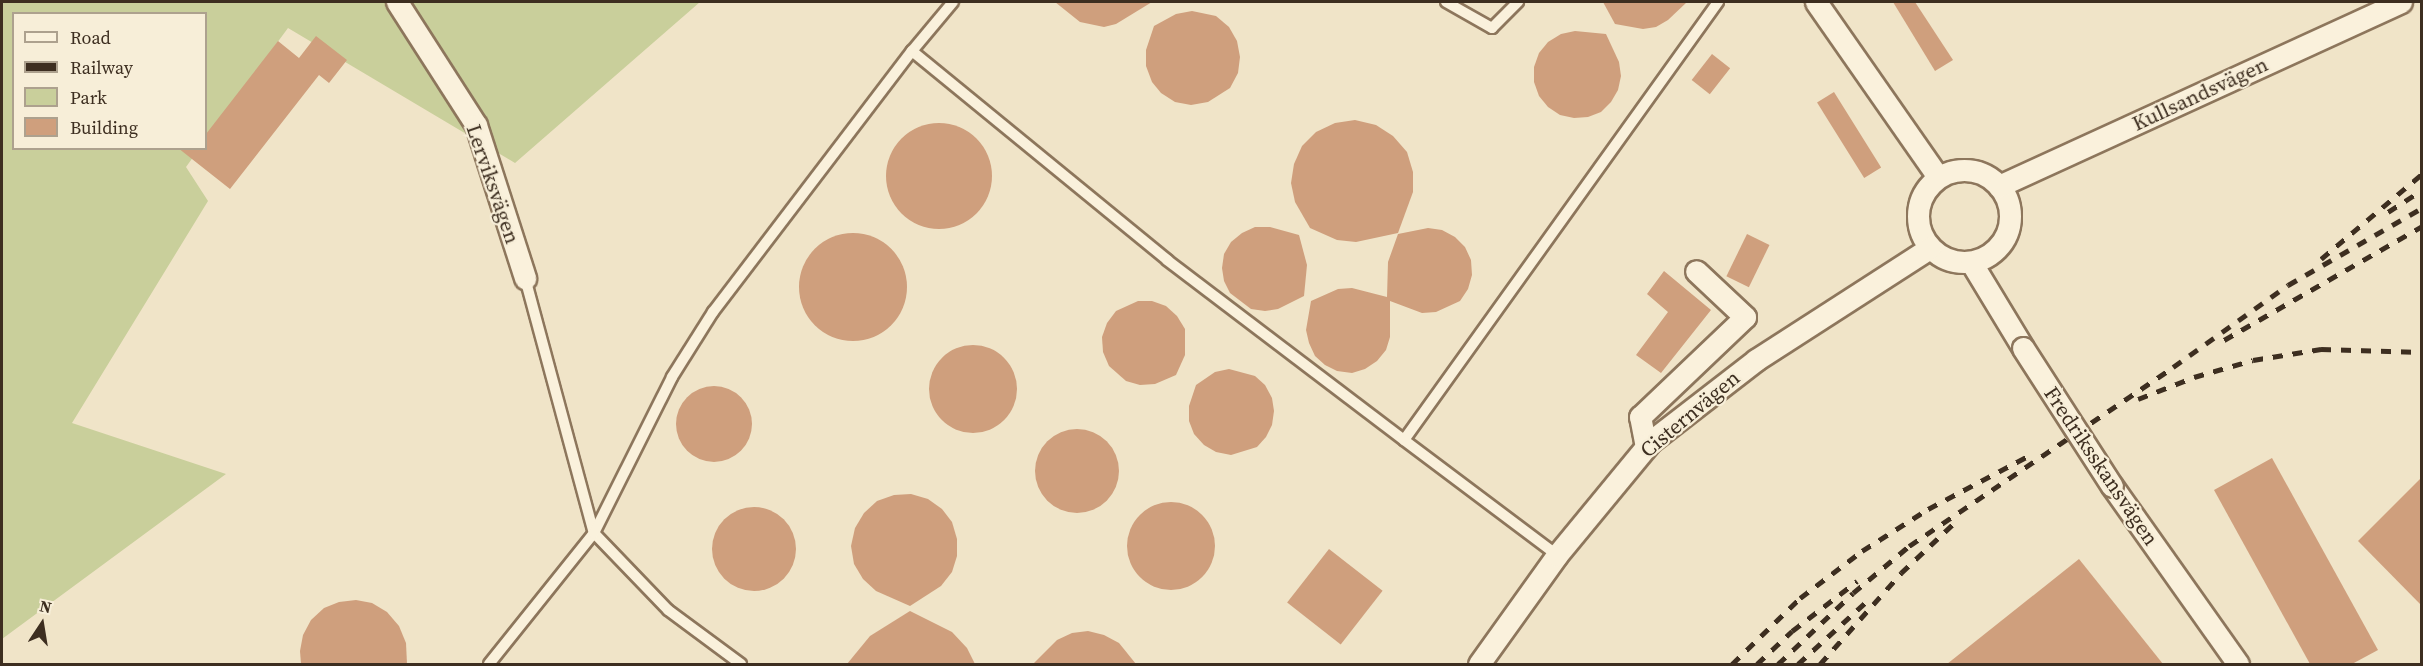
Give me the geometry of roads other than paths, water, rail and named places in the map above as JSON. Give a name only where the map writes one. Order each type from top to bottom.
[{"type":"street","name":"Lerviksvägen","points":[[397,2],[476,124],[525,278]]},
{"type":"street","points":[[1816,2],[1938,177]]},
{"type":"street","name":"Kullsandsvägen","points":[[1999,186],[2400,2]]},
{"type":"street","points":[[1957,171],[1977,171],[1999,186],[2007,198],[2010,226],[2005,239],[1984,258],[1971,262],[1956,262],[1942,257],[1930,248],[1921,234],[1917,219],[1919,203],[1926,188],[1938,177],[1957,171]]},
{"type":"street","name":"Cisternvägen","points":[[1479,664],[1557,555],[1646,447],[1756,360],[1930,248]]},
{"type":"street","name":"Fredriksskansvägen","points":[[1971,262],[2023,348],[2112,486],[2238,664]]},
{"type":"street","points":[[1646,447],[1640,417],[1745,317],[1696,271]]},
{"type":"lane","points":[[489,664],[594,533],[672,377],[713,312],[912,51],[953,2]]},
{"type":"lane","points":[[1446,2],[1492,28],[1518,2]]},
{"type":"lane","points":[[1404,440],[1718,2]]},
{"type":"lane","points":[[912,51],[1167,260],[1557,555]]},
{"type":"lane","points":[[525,278],[594,533],[668,609],[741,664]]},
{"type":"railway","points":[[2321,259],[2422,174]]},
{"type":"railway","points":[[2388,212],[2422,190]]},
{"type":"railway","points":[[1778,664],[1853,593],[1909,546],[2173,367],[2288,285],[2422,208]]},
{"type":"railway","points":[[2224,340],[2422,226]]},
{"type":"railway","points":[[2138,399],[2194,377],[2253,360],[2321,349],[2422,352]]},
{"type":"railway","points":[[1732,664],[1800,598],[1862,551],[1928,509],[2032,454]]},
{"type":"railway","points":[[1820,664],[1901,573],[1954,523]]},
{"type":"railway","points":[[1757,664],[1792,631],[1857,581]]},
{"type":"railway","points":[[1798,664],[1866,602]]}]
